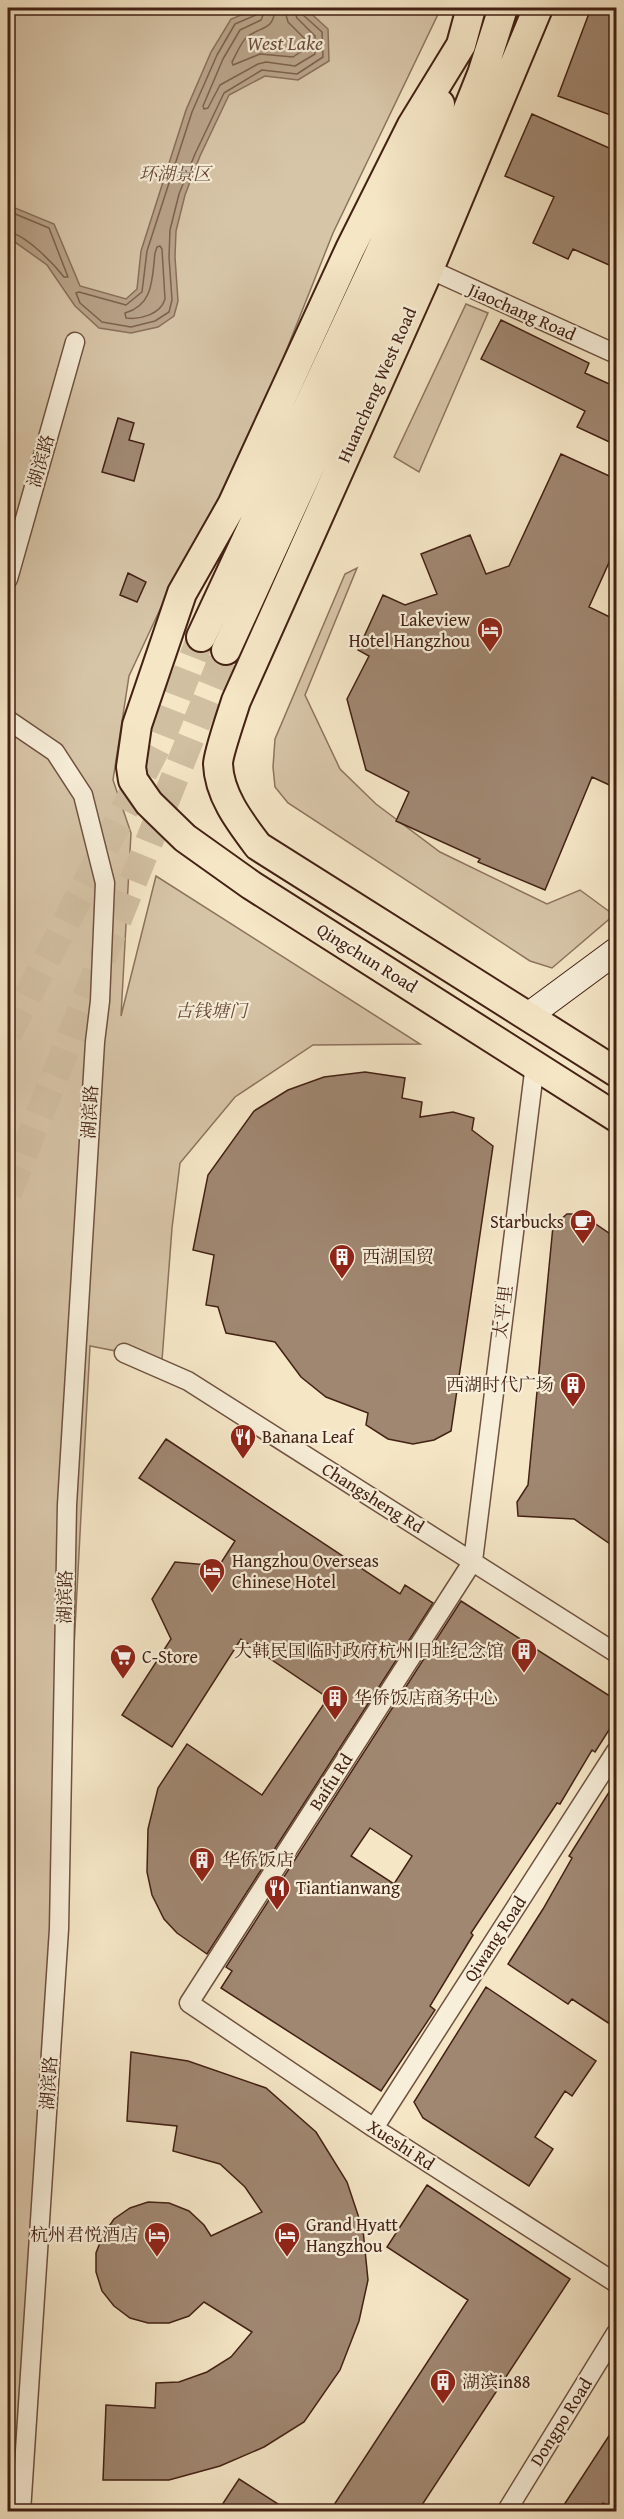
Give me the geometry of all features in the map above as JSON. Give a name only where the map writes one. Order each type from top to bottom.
[{"type":"main road","points":[[201,637],[402,205],[461,45],[471,8]]},
{"type":"main road","name":"Huancheng West Road","points":[[226,650],[428,209],[482,74],[503,8]]},
{"type":"main road","name":"Huancheng West Road","points":[[218,763],[236,701],[429,268],[538,8]]},
{"type":"main road","name":"Qingchun Road","points":[[461,45],[412,125],[350,249],[232,505],[182,593],[137,725],[131,767],[133,780],[149,803],[184,838],[251,885],[616,1117]]},
{"type":"main road","name":"Qingchun Road","points":[[218,763],[226,796],[237,819],[258,846],[616,1072]]},
{"type":"street","name":"Jiaochang Road","points":[[429,268],[616,354]]},
{"type":"street","name":"湖滨路","points":[[8,579],[75,342]]},
{"type":"street","name":"湖滨路","points":[[8,720],[55,752],[83,795],[105,883],[100,1001],[94,1042],[67,1505],[59,1929],[24,2510]]},
{"type":"street","points":[[528,1016],[616,951]]},
{"type":"street","name":"太平里","points":[[473,1561],[535,1064]]},
{"type":"street","name":"Changsheng Rd","points":[[124,1353],[188,1381],[616,1653]]},
{"type":"street","name":"Baifu Rd","points":[[189,2003],[473,1561]]},
{"type":"street","name":"Qiwang Road","points":[[374,2128],[616,1751]]},
{"type":"street","name":"Xueshi Rd","points":[[189,2003],[374,2128],[616,2283]]},
{"type":"street","name":"Dongpo Road","points":[[506,2511],[616,2333]]},
{"type":"green space","name":"环湖景区","points":[[8,8],[441,8],[333,233],[236,477],[170,588],[129,676],[113,780],[131,833],[121,1016],[156,876],[420,1044],[313,1045],[235,1097],[180,1163],[172,1228],[162,1360],[90,1346],[59,1929],[21,2511],[8,2511]]},
{"type":"green space","points":[[466,304],[488,313],[419,472],[394,457]]},
{"type":"green space","points":[[357,568],[305,695],[340,769],[376,804],[440,852],[547,904],[580,890],[614,915],[552,968],[530,961],[288,803],[275,787],[273,767],[275,739],[345,574]]},
{"type":"water","name":"West Lake","points":[[259,8],[305,8],[328,29],[329,61],[298,80],[265,76],[229,95],[200,156],[185,195],[176,231],[178,301],[174,316],[158,327],[131,333],[99,328],[75,306],[47,265],[8,237],[8,205],[54,224],[80,286],[126,299],[137,289],[141,251],[186,110],[211,52],[231,19]]},
{"type":"building","points":[[591,8],[616,16],[616,117],[558,96]]},
{"type":"building","points":[[532,114],[616,151],[616,268],[573,249],[568,259],[533,243],[554,197],[505,176]]},
{"type":"building","points":[[501,320],[589,363],[585,373],[616,387],[616,445],[577,427],[585,411],[481,359]]},
{"type":"building","points":[[118,418],[134,423],[129,440],[144,444],[134,481],[102,472]]},
{"type":"building","name":"Lakeview Hotel Hangzhou","points":[[561,454],[616,479],[616,547],[589,607],[616,620],[616,788],[592,777],[545,890],[478,862],[480,859],[396,821],[409,792],[366,770],[347,699],[369,656],[358,650],[383,595],[405,605],[437,594],[421,554],[470,535],[486,574],[509,566]]},
{"type":"building","points":[[128,573],[146,582],[137,602],[120,595]]},
{"type":"building","name":"西湖国贸","points":[[365,1072],[405,1078],[402,1098],[422,1102],[420,1117],[453,1112],[474,1118],[472,1130],[493,1146],[451,1431],[434,1440],[413,1444],[388,1439],[366,1425],[368,1413],[326,1397],[301,1377],[275,1342],[226,1333],[218,1307],[206,1305],[214,1255],[193,1250],[208,1175],[254,1111],[288,1090],[324,1077]]},
{"type":"building","name":"西湖时代广场","points":[[567,1214],[581,1214],[616,1238],[616,1342],[611,1338],[610,1473],[616,1478],[616,1548],[574,1519],[518,1516],[517,1502],[528,1485],[553,1226]]},
{"type":"building","points":[[166,1439],[400,1594],[405,1585],[433,1603],[207,1954],[177,1933],[164,1919],[152,1895],[147,1872],[148,1829],[158,1788],[187,1744],[262,1795],[328,1698],[241,1639],[172,1747],[122,1715],[171,1639],[152,1599],[175,1562],[219,1566],[235,1541],[139,1478]]},
{"type":"building","points":[[461,1601],[616,1700],[616,1719],[595,1752],[592,1750],[560,1804],[557,1803],[471,1933],[473,1935],[430,2006],[435,2010],[381,2091],[221,1988],[232,1971],[226,1967]],"holes":[[[370,1828],[412,1856],[394,1884],[351,1856]]]},
{"type":"building","points":[[616,1781],[616,2028],[572,1999],[568,2004],[508,1964],[572,1858],[569,1856]]},
{"type":"building","points":[[486,1987],[596,2061],[572,2096],[565,2091],[535,2137],[553,2149],[529,2186],[423,2118],[414,2102]]},
{"type":"building","name":"Grand Hyatt Hangzhou","points":[[131,2052],[188,2061],[266,2088],[316,2132],[347,2182],[363,2230],[368,2280],[359,2321],[340,2370],[304,2422],[264,2447],[220,2466],[169,2480],[103,2480],[106,2405],[155,2408],[156,2383],[179,2382],[207,2372],[231,2357],[252,2332],[204,2302],[189,2316],[169,2323],[148,2323],[130,2318],[114,2306],[102,2291],[96,2272],[96,2253],[103,2235],[114,2219],[130,2208],[148,2202],[169,2203],[189,2211],[204,2225],[211,2236],[262,2212],[245,2187],[220,2164],[173,2151],[177,2126],[127,2121]]},
{"type":"building","name":"湖滨in88","points":[[427,2185],[570,2279],[418,2511],[330,2511],[468,2300],[387,2247]]},
{"type":"building","points":[[616,2425],[616,2511],[603,2503],[598,2511],[560,2511]]},
{"type":"building","points":[[239,2479],[289,2511],[218,2511]]},
{"type":"tunnel","points":[[8,1034],[162,737],[201,637]]},
{"type":"tunnel","points":[[8,1193],[226,650]]},
{"type":"place","name":"Lakeview Hotel Hangzhou","points":[[490,653]]},
{"type":"place","name":"Starbucks","points":[[583,1245]]},
{"type":"place","name":"西湖国贸","points":[[342,1280]]},
{"type":"place","name":"西湖时代广场","points":[[573,1408]]},
{"type":"place","name":"Banana Leaf","points":[[243,1460]]},
{"type":"place","name":"Hangzhou Overseas Chinese Hotel","points":[[212,1594]]},
{"type":"place","name":"大韩民国临时政府杭州旧址纪念馆","points":[[524,1674]]},
{"type":"place","name":"C-Store","points":[[123,1680]]},
{"type":"place","name":"华侨饭店商务中心","points":[[335,1721]]},
{"type":"place","name":"华侨饭店","points":[[202,1883]]},
{"type":"place","name":"Tiantianwang","points":[[277,1911]]},
{"type":"place","name":"杭州君悦酒店","points":[[157,2258]]},
{"type":"place","name":"Grand Hyatt Hangzhou","points":[[287,2258]]},
{"type":"place","name":"湖滨in88","points":[[443,2405]]},
{"type":"park label","name":"古钱塘门","points":[[211,1011]]}]
